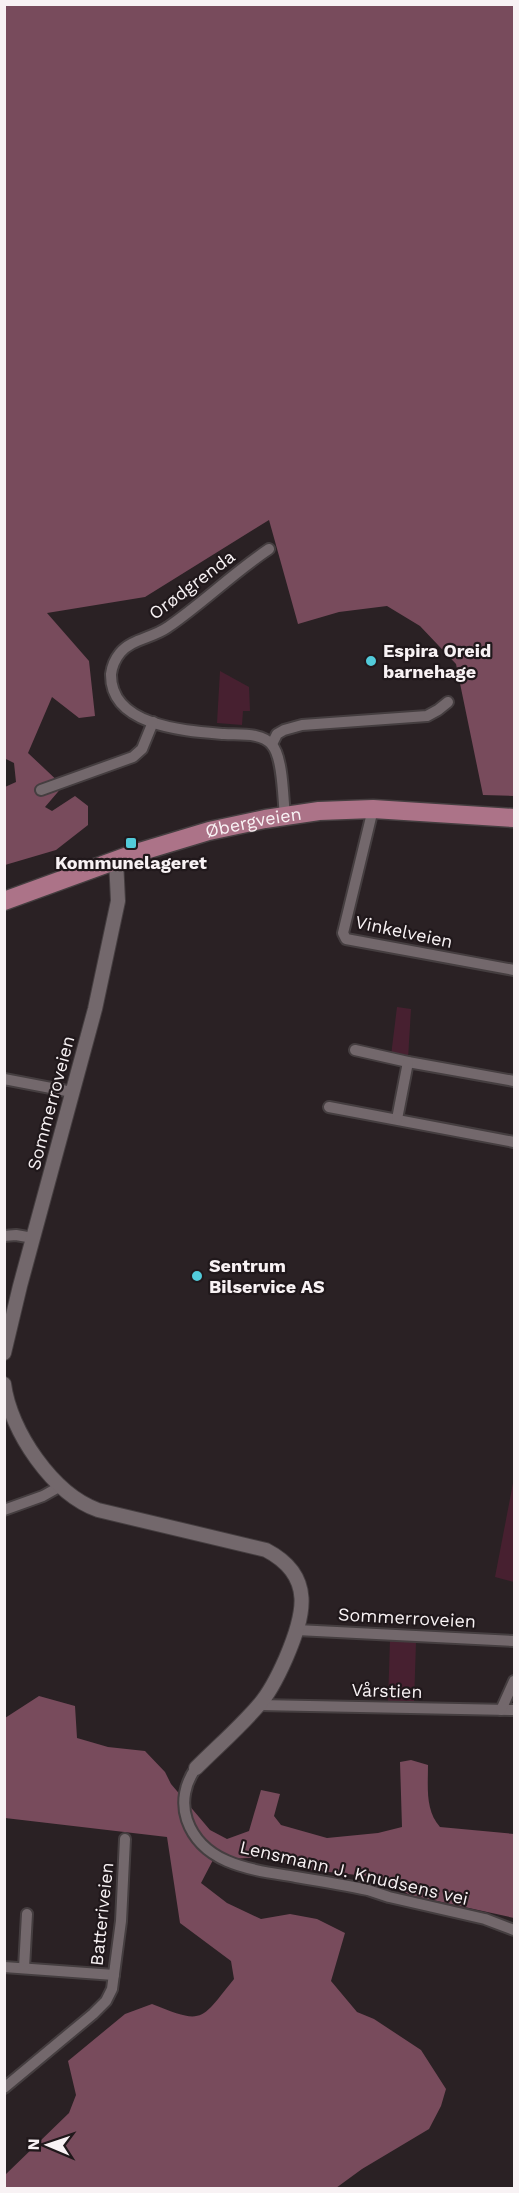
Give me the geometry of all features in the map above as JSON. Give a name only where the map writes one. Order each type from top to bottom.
[{"type":"main road","name":"Øbergveien","points":[[4,901],[116,860],[209,831],[285,816],[319,811],[373,809],[514,818]]},
{"type":"street","name":"Orødgrenda","points":[[269,549],[165,630],[128,646],[113,663],[111,674],[117,696],[131,713],[153,722],[189,731],[250,735],[272,744]]},
{"type":"street","points":[[285,816],[278,759],[272,744],[277,734],[292,727],[321,723],[427,716],[448,702]]},
{"type":"street","points":[[41,790],[133,757],[142,749],[153,722]]},
{"type":"street","name":"Vinkelveien","points":[[373,809],[343,933],[346,939],[514,970]]},
{"type":"street","name":"Sommerroveien","points":[[4,1353],[95,1009],[118,901],[116,860]]},
{"type":"street","points":[[355,1050],[514,1081]]},
{"type":"street","points":[[396,1119],[408,1062]]},
{"type":"street","points":[[4,1079],[72,1092]]},
{"type":"street","points":[[329,1107],[514,1142]]},
{"type":"street","points":[[4,1236],[16,1235],[33,1238]]},
{"type":"street","points":[[4,1384],[12,1415],[34,1455],[59,1487],[85,1506],[188,1533],[254,1547],[277,1556],[290,1568],[299,1585],[302,1616],[280,1671],[259,1705],[196,1768]]},
{"type":"street","points":[[4,1510],[43,1496],[59,1487]]},
{"type":"street","name":"Sommerroveien","points":[[297,1630],[514,1641]]},
{"type":"street","points":[[501,1710],[514,1681]]},
{"type":"street","name":"Vårstien","points":[[259,1705],[514,1710]]},
{"type":"street","name":"Lensmann J. Knudsens vei","points":[[196,1768],[189,1778],[184,1802],[189,1827],[205,1848],[238,1867],[368,1890],[388,1897],[485,1919],[514,1930]]},
{"type":"street","name":"Batteriveien","points":[[4,1967],[114,1975],[121,1921],[125,1839]]},
{"type":"street","points":[[24,1968],[27,1914]]},
{"type":"street","points":[[4,2088],[75,2030],[106,2001],[112,1989],[114,1975]]},
{"type":"shaded area","points":[[5,5],[514,5],[514,796],[483,795],[456,664],[420,626],[387,606],[339,612],[298,624],[269,520],[145,597],[47,613],[89,661],[95,716],[79,718],[52,697],[28,753],[63,786],[45,807],[52,811],[75,796],[88,806],[88,825],[56,850],[5,865],[5,787],[16,782],[14,763],[4,758]]},
{"type":"shaded area","points":[[220,671],[249,687],[250,711],[243,711],[242,725],[217,723]]},
{"type":"shaded area","points":[[397,1007],[411,1009],[408,1059],[391,1056]]},
{"type":"shaded area","points":[[514,1478],[514,1582],[495,1577]]},
{"type":"shaded area","points":[[390,1640],[416,1642],[414,1703],[388,1702]]},
{"type":"shaded area","points":[[39,1696],[75,1706],[77,1738],[108,1747],[145,1751],[165,1772],[171,1784],[210,1830],[227,1839],[249,1831],[261,1790],[280,1794],[274,1816],[281,1825],[327,1838],[378,1833],[402,1827],[400,1762],[411,1760],[428,1765],[430,1806],[440,1827],[514,1834],[514,1918],[410,1895],[376,1877],[310,1870],[265,1857],[213,1860],[201,1883],[227,1903],[261,1919],[290,1914],[317,1919],[345,1933],[331,1981],[357,2012],[374,2019],[421,2050],[446,2089],[441,2106],[429,2129],[362,2169],[336,2188],[5,2188],[5,2175],[69,2113],[76,2095],[68,2061],[125,2014],[152,2004],[182,2015],[200,2015],[214,2004],[234,1979],[231,1961],[180,1923],[167,1837],[5,1818],[5,1718]]},
{"type":"place","name":"Espira Oreid barnehage","points":[[371,661]]},
{"type":"place","name":"Kommunelageret","points":[[131,843]]},
{"type":"place","name":"Sentrum Bilservice AS","points":[[197,1276]]}]
